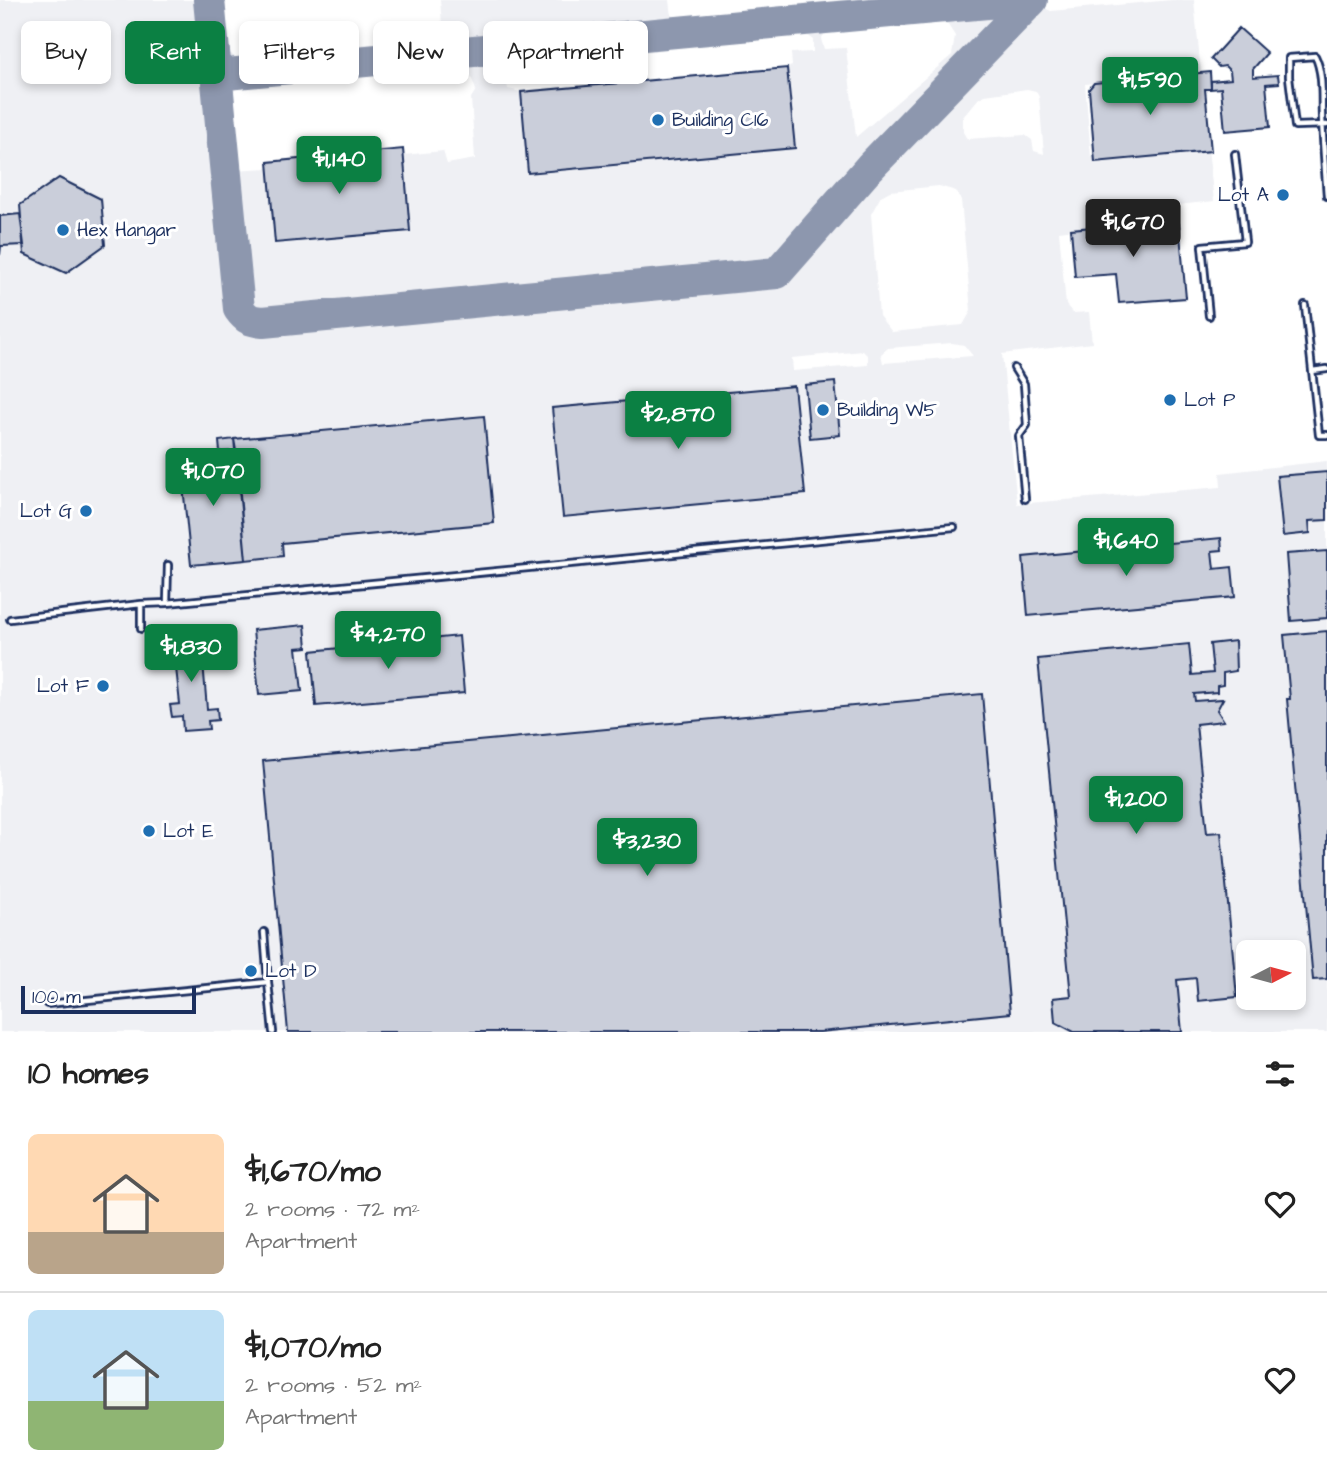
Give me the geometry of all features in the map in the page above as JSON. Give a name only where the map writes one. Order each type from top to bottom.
[{"type":"lane","points":[[1325,125],[1295,125],[1289,58],[1315,56],[1320,75],[1325,125],[1327,196]]},
{"type":"lane","points":[[1209,316],[1202,246],[1245,242],[1235,154]]},
{"type":"lane","points":[[1305,305],[1319,435],[1327,435]]},
{"type":"lane","points":[[1014,368],[1024,384],[1027,425],[1019,436],[1025,499]]},
{"type":"lane","points":[[1312,371],[1327,369]]},
{"type":"lane","points":[[10,619],[141,604],[954,527]]},
{"type":"lane","points":[[167,603],[168,565]]},
{"type":"lane","points":[[141,604],[141,629]]},
{"type":"lane","points":[[264,932],[273,1032]]},
{"type":"lane","points":[[47,1004],[268,982]]},
{"type":"shaded area","points":[[0,0],[220,0],[222,21],[125,21],[125,84],[225,84],[225,44],[228,52],[239,57],[239,84],[273,84],[238,87],[227,101],[234,170],[269,168],[410,231],[404,155],[443,151],[447,164],[475,159],[471,98],[476,90],[469,73],[469,21],[442,21],[440,0],[670,0],[672,17],[841,0],[1044,0],[1044,8],[1051,11],[1194,0],[1201,73],[1085,84],[1091,157],[1208,149],[1214,201],[1178,205],[1172,208],[1171,217],[1059,231],[1066,305],[1073,313],[1089,312],[1092,343],[1002,354],[1017,504],[1221,487],[1220,473],[1327,461],[1327,1032],[0,1032]],"holes":[[[483,21],[648,21],[648,49],[807,34],[813,40],[813,52],[791,53],[792,66],[787,68],[795,148],[528,173],[521,92],[508,89],[507,84],[483,84]],[[940,23],[948,25],[955,36],[952,55],[856,137],[846,48],[824,49],[821,39],[825,33]],[[1027,89],[1036,91],[1039,97],[1044,154],[1034,151],[1032,140],[1025,135],[967,139],[963,132],[963,117],[979,98]],[[939,186],[956,191],[961,200],[971,311],[963,325],[892,332],[879,316],[871,214],[881,196],[890,191]],[[952,343],[964,345],[973,356],[883,363],[881,354],[888,348]],[[863,351],[868,356],[868,365],[793,371],[792,358]]]},
{"type":"shaded area","points":[[373,44],[373,75],[359,77],[359,45]]},
{"type":"building","points":[[1239,28],[1267,53],[1253,69],[1253,77],[1278,75],[1279,83],[1266,84],[1270,127],[1225,131],[1221,88],[1211,89],[1211,81],[1231,79],[1230,71],[1225,66],[1219,67],[1211,59]]},
{"type":"building","name":"Building C16","points":[[787,68],[795,148],[528,173],[521,92],[610,84],[648,84],[648,81]]},
{"type":"building","points":[[1210,72],[1211,89],[1205,89],[1211,151],[1095,162],[1089,89],[1094,83]]},
{"type":"building","points":[[403,149],[410,231],[275,243],[268,162]]},
{"type":"building","name":"Hex Hangar","points":[[59,178],[101,199],[105,245],[66,273],[24,254],[20,205]]},
{"type":"building","points":[[20,214],[24,245],[1,246],[0,255],[0,216]]},
{"type":"building","points":[[1159,221],[1160,226],[1179,224],[1186,298],[1119,303],[1116,274],[1075,277],[1071,229]]},
{"type":"building","name":"Building W5","points":[[835,382],[840,435],[810,438],[805,385]]},
{"type":"building","points":[[794,386],[805,494],[563,517],[552,408]]},
{"type":"building","points":[[484,416],[494,523],[282,543],[283,556],[246,560],[234,439]]},
{"type":"building","points":[[234,439],[236,451],[220,452],[219,441]]},
{"type":"building","points":[[236,451],[246,560],[191,565],[180,456]]},
{"type":"building","points":[[1327,472],[1327,520],[1309,521],[1310,533],[1283,536],[1277,476]]},
{"type":"building","points":[[1221,538],[1222,550],[1212,551],[1214,569],[1232,567],[1235,597],[1028,616],[1023,557]]},
{"type":"building","points":[[1327,551],[1327,618],[1291,621],[1286,554]]},
{"type":"building","points":[[353,621],[355,642],[341,643],[339,622]]},
{"type":"building","points":[[305,625],[307,647],[297,648],[302,691],[259,695],[253,630]]},
{"type":"building","points":[[1327,631],[1327,979],[1313,980],[1287,699],[1290,699],[1284,635]]},
{"type":"building","points":[[200,636],[202,650],[211,649],[212,661],[203,662],[207,709],[217,708],[218,720],[208,721],[209,729],[183,731],[182,716],[172,717],[170,705],[180,704],[176,668],[167,669],[166,656],[176,655],[174,638]]},
{"type":"building","points":[[459,636],[464,693],[316,706],[311,651]]},
{"type":"building","points":[[1235,641],[1236,671],[1223,673],[1223,685],[1217,686],[1217,692],[1194,694],[1195,701],[1223,699],[1217,710],[1224,721],[1196,724],[1207,833],[1221,832],[1236,997],[1198,1001],[1196,978],[1177,980],[1182,1032],[1074,1032],[1055,1022],[1053,998],[1071,996],[1038,659],[1189,644],[1192,675],[1213,673],[1210,644]]},
{"type":"building","points":[[982,694],[1010,1013],[820,1032],[288,1032],[263,761]]},
{"type":"taxiway","points":[[209,0],[239,309],[249,319],[263,322],[777,273],[870,167],[1032,0]]},
{"type":"taxiway","points":[[225,74],[998,2],[1021,9],[1021,0]]},
{"type":"place","name":"Building C16","points":[[658,120]]},
{"type":"place","name":"Lot A","points":[[1283,195]]},
{"type":"place","name":"Hex Hangar","points":[[63,230]]},
{"type":"place","name":"Lot P","points":[[1170,400]]},
{"type":"place","name":"Building W5","points":[[823,410]]},
{"type":"place","name":"Lot G","points":[[86,511]]},
{"type":"place","name":"Lot F","points":[[103,686]]},
{"type":"place","name":"Lot E","points":[[149,831]]},
{"type":"place","name":"Lot D","points":[[251,971]]}]
